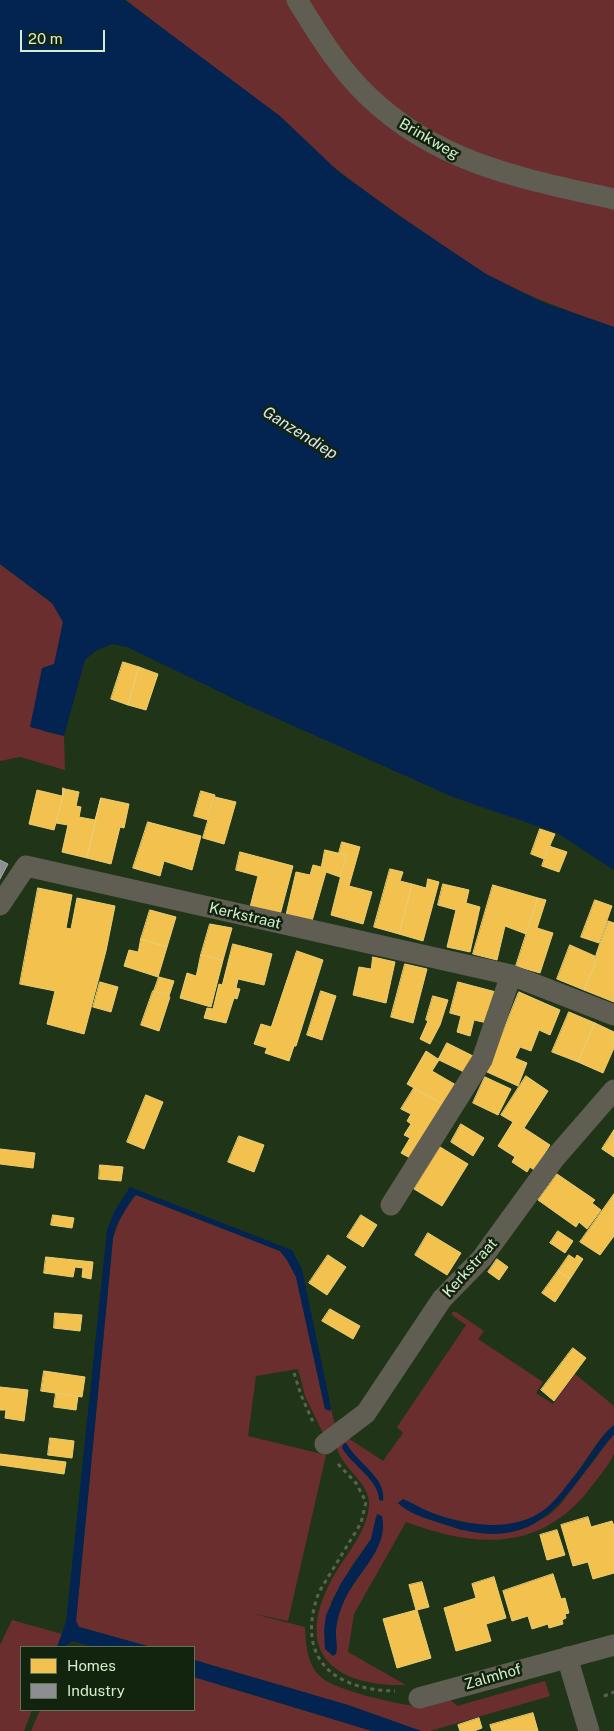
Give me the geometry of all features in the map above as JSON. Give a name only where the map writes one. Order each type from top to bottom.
[{"type":"street","name":"Brinkweg","points":[[297,0],[328,50],[347,74],[385,112],[418,136],[465,160],[509,175],[614,199]]},
{"type":"street","name":"Kerkstraat","points":[[0,905],[26,866],[511,975],[614,1015]]},
{"type":"street","points":[[391,1205],[482,1060],[511,975]]},
{"type":"street","name":"Kerkstraat","points":[[325,1444],[366,1413],[442,1299],[482,1258],[554,1159],[614,1090]]},
{"type":"street","name":"Zalmhof","points":[[419,1698],[614,1645]]},
{"type":"street","points":[[567,1657],[590,1731]]},
{"type":"path","points":[[294,1373],[304,1402],[325,1444],[339,1465],[356,1484],[366,1502],[362,1523],[320,1592],[312,1613],[312,1636],[318,1658],[330,1673],[346,1681],[377,1690],[415,1688],[419,1698]]},
{"type":"shaded area","points":[[126,0],[288,0],[383,120],[614,205],[614,327],[566,310],[503,283],[464,261],[348,178]]},
{"type":"shaded area","points":[[304,0],[614,0],[614,192],[467,154],[372,92]]},
{"type":"shaded area","points":[[0,564],[53,604],[63,622],[43,731],[64,736],[65,770],[20,757],[0,761]]},
{"type":"shaded area","points":[[136,1195],[280,1251],[296,1277],[325,1409],[331,1409],[335,1425],[323,1433],[305,1396],[298,1369],[256,1376],[248,1436],[326,1455],[288,1621],[250,1613],[305,1627],[308,1654],[316,1672],[328,1682],[366,1696],[416,1706],[428,1705],[449,1698],[457,1706],[545,1681],[550,1696],[430,1731],[421,1731],[348,1705],[195,1660],[195,1646],[147,1646],[79,1627],[76,1621],[113,1238],[122,1214]]},
{"type":"shaded area","points":[[452,1312],[456,1312],[484,1331],[478,1339],[543,1382],[536,1393],[553,1404],[575,1374],[614,1406],[614,1425],[556,1499],[544,1510],[528,1519],[510,1524],[473,1523],[400,1505],[429,1519],[461,1530],[526,1528],[549,1515],[560,1505],[614,1434],[614,1453],[610,1462],[588,1491],[569,1511],[548,1526],[526,1535],[504,1539],[480,1540],[431,1530],[406,1522],[354,1614],[348,1652],[406,1685],[382,1684],[361,1680],[343,1673],[329,1663],[320,1649],[317,1632],[319,1611],[328,1587],[358,1538],[367,1517],[369,1506],[368,1497],[361,1482],[339,1454],[336,1445],[345,1436],[383,1461],[403,1433],[397,1427],[466,1325],[452,1315]],"holes":[[[376,1517],[375,1552],[346,1596],[339,1614],[335,1635],[331,1602],[353,1564],[371,1539]]]},
{"type":"shaded area","points":[[12,1620],[62,1634],[57,1646],[20,1646],[20,1711],[32,1711],[24,1731],[0,1731],[0,1645]]},
{"type":"shaded area","points":[[195,1677],[372,1731],[31,1731],[40,1711],[195,1711]]},
{"type":"water","name":"Ganzendiep","points":[[0,0],[125,0],[280,116],[340,173],[486,274],[542,302],[614,327],[614,870],[557,833],[453,797],[251,707],[127,647],[112,644],[97,650],[85,660],[64,736],[30,727],[42,668],[54,664],[63,622],[52,603],[0,564]]},
{"type":"water","points":[[130,1187],[292,1250],[302,1269],[331,1408],[330,1411],[325,1409],[296,1277],[280,1251],[136,1195],[133,1197],[116,1226],[113,1238],[76,1621],[79,1627],[147,1646],[90,1646],[72,1641],[66,1646],[57,1646],[66,1622],[107,1230],[114,1212]]},
{"type":"water","points":[[614,1425],[614,1434],[565,1496],[549,1513],[530,1526],[508,1533],[482,1533],[422,1517],[398,1503],[403,1499],[436,1514],[466,1523],[507,1524],[533,1517],[544,1510],[561,1493],[603,1436]]},
{"type":"water","points":[[344,1443],[347,1444],[381,1485],[383,1501],[379,1500],[375,1486],[370,1479],[346,1454],[342,1448]]},
{"type":"water","points":[[377,1514],[382,1516],[381,1538],[372,1558],[343,1604],[336,1625],[337,1651],[333,1656],[325,1649],[324,1630],[326,1615],[341,1583],[371,1539]]},
{"type":"water","points":[[195,1660],[348,1705],[421,1731],[372,1731],[195,1677]]},
{"type":"building: Homes","points":[[123,662],[139,667],[128,705],[111,699]]},
{"type":"building: Homes","points":[[139,667],[158,674],[146,710],[128,705]]},
{"type":"building: Homes","points":[[63,788],[65,789],[54,830],[29,824],[37,790],[62,796]]},
{"type":"building: Homes","points":[[65,789],[79,792],[76,806],[81,807],[79,817],[95,820],[101,798],[87,858],[62,852],[68,825],[56,823]]},
{"type":"building: Homes","points":[[201,791],[215,795],[208,820],[194,816]]},
{"type":"building: Homes","points":[[215,797],[236,802],[224,844],[203,838]]},
{"type":"building: Homes","points":[[101,798],[129,804],[124,828],[120,827],[111,864],[87,858]]},
{"type":"building: Homes","points":[[148,822],[201,836],[192,870],[164,861],[160,876],[133,868]]},
{"type":"building: Homes","points":[[540,829],[555,834],[544,859],[531,854]]},
{"type":"building: Homes","points":[[342,842],[360,847],[349,886],[372,892],[363,924],[331,915],[346,855],[339,853]]},
{"type":"building: Homes","points":[[549,846],[567,852],[559,872],[542,866]]},
{"type":"building: Homes","points":[[325,850],[346,855],[340,877],[326,872],[312,921],[286,915],[296,872],[310,875],[313,865],[321,867]]},
{"type":"building: Homes","points":[[240,852],[293,866],[280,915],[250,907],[258,876],[236,870]]},
{"type":"building: Homes","points":[[390,869],[403,872],[400,881],[412,884],[399,934],[374,927]]},
{"type":"building: Homes","points":[[428,879],[439,882],[423,941],[399,934],[412,884],[426,888]]},
{"type":"building: Homes","points":[[443,884],[469,890],[466,903],[480,907],[470,952],[447,947],[456,910],[438,905]]},
{"type":"building: Homes","points":[[493,885],[538,898],[526,934],[505,926],[497,960],[473,954]]},
{"type":"building: Homes","points":[[38,888],[72,895],[66,928],[71,929],[77,898],[115,906],[106,951],[84,1034],[47,1024],[55,991],[20,984]]},
{"type":"building: Homes","points":[[538,898],[546,900],[537,928],[553,933],[540,973],[516,966]]},
{"type":"building: Homes","points":[[595,900],[612,906],[599,943],[581,937]]},
{"type":"building: Homes","points":[[150,910],[176,917],[167,947],[141,939]]},
{"type":"building: Homes","points":[[608,921],[614,923],[614,1002],[584,990],[595,966],[596,955]]},
{"type":"building: Homes","points":[[210,924],[232,928],[223,960],[201,955]]},
{"type":"building: Homes","points":[[141,939],[167,947],[158,977],[124,966],[129,950],[138,952]]},
{"type":"building: Homes","points":[[233,944],[272,954],[264,985],[238,979],[236,988],[240,989],[237,999],[234,998],[226,1023],[204,1018],[207,1008],[213,1009],[219,984],[222,985]]},
{"type":"building: Homes","points":[[570,945],[597,957],[584,990],[557,979]]},
{"type":"building: Homes","points":[[297,951],[323,960],[296,1046],[294,1046],[289,1061],[265,1053],[267,1048],[254,1044],[261,1024],[271,1027]]},
{"type":"building: Homes","points":[[201,955],[223,960],[211,1007],[180,998],[187,973],[196,976]]},
{"type":"building: Homes","points":[[373,957],[395,962],[386,1003],[353,995],[359,967],[371,969]]},
{"type":"building: Homes","points":[[405,964],[427,969],[413,1023],[391,1017]]},
{"type":"building: Homes","points":[[159,977],[174,981],[169,996],[154,991]]},
{"type":"building: Homes","points":[[100,982],[118,987],[111,1012],[93,1007]]},
{"type":"building: Homes","points":[[458,982],[496,992],[487,1023],[474,1020],[470,1036],[457,1032],[461,1016],[450,1013]]},
{"type":"building: Homes","points":[[153,991],[170,997],[159,1031],[141,1025]]},
{"type":"building: Homes","points":[[321,991],[336,996],[322,1040],[307,1035]]},
{"type":"building: Homes","points":[[519,992],[560,1010],[550,1035],[539,1030],[531,1051],[520,1047],[515,1058],[527,1063],[518,1086],[487,1072]]},
{"type":"building: Homes","points":[[433,996],[448,1000],[440,1025],[430,1044],[420,1039],[428,1021],[426,1020]]},
{"type":"building: Homes","points":[[569,1012],[595,1023],[578,1062],[552,1052]]},
{"type":"building: Homes","points":[[595,1023],[614,1032],[614,1048],[603,1073],[578,1062]]},
{"type":"building: Homes","points":[[447,1043],[473,1056],[464,1072],[439,1060],[432,1071],[456,1085],[444,1105],[407,1084],[426,1051],[438,1059]]},
{"type":"building: Homes","points":[[526,1076],[548,1091],[524,1128],[550,1145],[534,1170],[530,1167],[527,1172],[512,1162],[515,1157],[498,1146],[513,1122],[501,1115]]},
{"type":"building: Homes","points":[[485,1077],[511,1089],[498,1115],[473,1103]]},
{"type":"building: Homes","points":[[414,1088],[444,1105],[412,1159],[401,1153],[410,1138],[404,1135],[411,1124],[407,1121],[411,1114],[401,1109]]},
{"type":"building: Homes","points":[[146,1095],[163,1102],[144,1149],[127,1142]]},
{"type":"building: Homes","points":[[461,1124],[484,1138],[473,1156],[451,1142]]},
{"type":"building: Homes","points":[[614,1130],[614,1157],[602,1149]]},
{"type":"building: Homes","points":[[239,1136],[264,1145],[254,1172],[228,1162]]},
{"type":"building: Homes","points":[[440,1147],[468,1164],[442,1206],[414,1189]]},
{"type":"building: Homes","points":[[0,1149],[35,1153],[33,1168],[0,1164]]},
{"type":"building: Homes","points":[[100,1165],[123,1167],[121,1181],[99,1179]]},
{"type":"building: Homes","points":[[557,1174],[595,1200],[592,1203],[601,1210],[587,1229],[579,1222],[576,1227],[538,1200]]},
{"type":"building: Homes","points":[[614,1194],[614,1236],[600,1255],[580,1242]]},
{"type":"building: Homes","points":[[53,1215],[74,1218],[72,1228],[51,1225]]},
{"type":"building: Homes","points":[[361,1215],[377,1225],[363,1247],[347,1237]]},
{"type":"building: Homes","points":[[558,1231],[573,1241],[565,1253],[550,1243]]},
{"type":"building: Homes","points":[[428,1233],[461,1253],[447,1275],[415,1255]]},
{"type":"building: Homes","points":[[328,1255],[346,1267],[327,1295],[309,1283]]},
{"type":"building: Homes","points":[[569,1255],[575,1259],[577,1255],[583,1259],[570,1279],[558,1271]]},
{"type":"building: Homes","points":[[46,1257],[93,1262],[91,1279],[82,1277],[83,1268],[75,1267],[73,1277],[44,1273]]},
{"type":"building: Homes","points":[[497,1259],[508,1267],[499,1280],[488,1272]]},
{"type":"building: Homes","points":[[558,1271],[570,1279],[555,1302],[542,1293]]},
{"type":"building: Homes","points":[[330,1309],[360,1326],[353,1339],[322,1321]]},
{"type":"building: Homes","points":[[55,1313],[82,1315],[80,1331],[54,1328]]},
{"type":"building: Homes","points":[[573,1348],[586,1358],[554,1401],[541,1390]]},
{"type":"building: Homes","points":[[44,1371],[85,1377],[82,1397],[41,1391]]},
{"type":"building: Homes","points":[[0,1387],[28,1390],[24,1421],[5,1418],[6,1410],[0,1410]]},
{"type":"building: Homes","points":[[56,1393],[78,1396],[76,1410],[54,1407]]},
{"type":"building: Homes","points":[[50,1438],[74,1441],[72,1458],[48,1455]]},
{"type":"building: Homes","points":[[0,1454],[66,1462],[64,1474],[0,1465]]},
{"type":"building: Homes","points":[[588,1517],[591,1527],[612,1521],[614,1526],[614,1573],[593,1579],[588,1562],[573,1566],[561,1525]]},
{"type":"building: Homes","points":[[557,1530],[565,1555],[547,1560],[540,1535]]},
{"type":"building: Homes","points":[[553,1574],[561,1599],[565,1598],[569,1613],[565,1614],[566,1618],[562,1620],[563,1624],[549,1628],[548,1624],[532,1629],[528,1616],[512,1621],[503,1591]]},
{"type":"building: Homes","points":[[494,1577],[506,1618],[486,1624],[491,1641],[456,1651],[444,1608],[476,1598],[472,1584]]},
{"type":"building: Homes","points":[[422,1582],[429,1607],[417,1610],[431,1658],[397,1668],[383,1619],[416,1610],[409,1585]]},
{"type":"building: Homes","points":[[533,1713],[538,1731],[492,1731],[490,1725]]},
{"type":"building: Homes","points":[[479,1718],[482,1728],[474,1731],[460,1731],[458,1725]]},
{"type":"building: Industry","points":[[0,860],[8,864],[0,879]]}]
